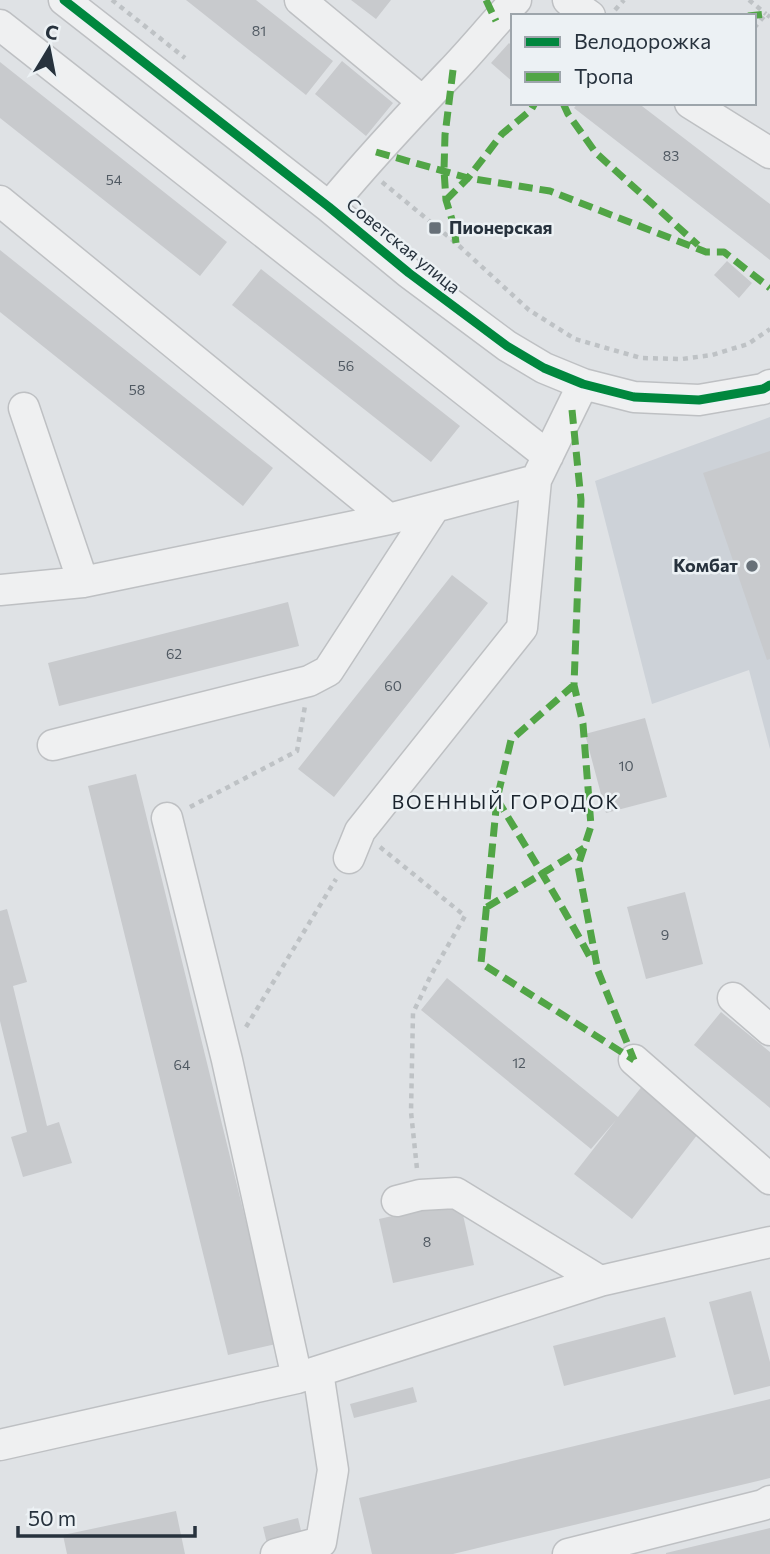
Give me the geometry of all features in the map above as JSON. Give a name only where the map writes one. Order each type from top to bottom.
[{"type":"street","name":"Советская улица","points":[[64,0],[329,207],[408,273],[506,346],[544,368],[583,384],[634,397],[699,400],[770,386]]},
{"type":"street","points":[[300,0],[422,101]]},
{"type":"street","points":[[329,207],[363,166],[516,0]]},
{"type":"street","points":[[568,0],[587,14]]},
{"type":"street","points":[[0,25],[542,468]]},
{"type":"street","points":[[693,105],[770,153]]},
{"type":"street","points":[[0,201],[389,519]]},
{"type":"street","points":[[355,844],[522,628],[542,468],[583,384]]},
{"type":"street","points":[[24,408],[83,582]]},
{"type":"street","points":[[0,590],[83,582],[389,519],[434,508],[542,468]]},
{"type":"street","points":[[53,745],[309,681],[328,671],[434,508]]},
{"type":"street","points":[[167,818],[333,1470],[321,1542],[276,1554]]},
{"type":"street","points":[[733,998],[770,1030]]},
{"type":"street","points":[[634,1060],[770,1179]]},
{"type":"street","points":[[408,1198],[456,1193],[600,1281]]},
{"type":"street","points":[[0,1444],[308,1375],[600,1281],[770,1242]]},
{"type":"street","points":[[568,1554],[770,1501]]},
{"type":"path","points":[[112,0],[186,58]]},
{"type":"path","points":[[749,0],[768,16]]},
{"type":"path","points":[[363,166],[456,243],[529,310],[575,339],[641,358],[682,359],[712,355],[748,344],[770,329]]},
{"type":"path","points":[[167,818],[298,751],[309,681]]},
{"type":"path","points":[[227,1060],[355,844],[465,916],[413,1013],[408,1198]]},
{"type":"shaded area","points":[[770,417],[770,749],[749,670],[652,704],[595,481]]},
{"type":"building","points":[[186,0],[256,0],[333,61],[306,95]]},
{"type":"building","points":[[351,0],[391,0],[376,19]]},
{"type":"building","points":[[509,43],[511,45],[511,80],[491,63]]},
{"type":"building","points":[[342,61],[393,103],[366,136],[315,94]]},
{"type":"building","points":[[0,62],[227,242],[200,276],[0,118]]},
{"type":"building","points":[[576,105],[641,105],[770,204],[770,260],[574,108]]},
{"type":"building","points":[[0,250],[273,468],[243,506],[0,312]]},
{"type":"building","points":[[727,261],[752,283],[739,298],[714,275]]},
{"type":"building","points":[[261,269],[460,426],[431,462],[232,305]]},
{"type":"building","name":"Комбат","points":[[770,451],[770,659],[767,660],[703,473]]},
{"type":"building","points":[[452,575],[488,603],[334,797],[298,769]]},
{"type":"building","points":[[288,602],[299,646],[59,706],[48,663]]},
{"type":"building","points":[[645,718],[667,797],[606,813],[585,734]]},
{"type":"building","points":[[136,774],[276,1344],[228,1355],[88,786]]},
{"type":"building","points":[[685,892],[703,964],[646,979],[627,907]]},
{"type":"building","points":[[7,909],[27,982],[13,986],[47,1126],[59,1122],[72,1163],[23,1177],[11,1137],[27,1132],[0,1021],[0,911]]},
{"type":"building","points":[[447,978],[618,1117],[643,1085],[701,1130],[632,1219],[574,1174],[616,1120],[591,1149],[421,1010]]},
{"type":"building","points":[[721,1012],[770,1052],[770,1108],[694,1045]]},
{"type":"building","points":[[460,1201],[474,1265],[393,1283],[379,1219]]},
{"type":"building","points":[[751,1291],[770,1362],[770,1386],[734,1395],[709,1302]]},
{"type":"building","points":[[665,1317],[676,1357],[564,1386],[553,1346]]},
{"type":"building","points":[[413,1387],[417,1402],[354,1418],[350,1404]]},
{"type":"building","points":[[770,1399],[770,1478],[453,1554],[372,1554],[359,1498]]},
{"type":"building","points":[[176,1511],[185,1554],[67,1554],[63,1535]]},
{"type":"building","points":[[298,1518],[303,1539],[268,1548],[263,1527]]},
{"type":"building","points":[[770,1528],[770,1554],[666,1554],[666,1553]]},
{"type":"marked path","points":[[486,0],[496,21]]},
{"type":"marked path","points":[[756,15],[766,14]]},
{"type":"marked path","points":[[453,70],[445,135],[444,170],[446,200],[456,243]]},
{"type":"marked path","points":[[446,200],[468,178],[502,134],[534,105]]},
{"type":"marked path","points":[[564,105],[596,153],[698,245]]},
{"type":"marked path","points":[[376,152],[468,178],[550,191],[706,252],[724,252],[770,288]]},
{"type":"marked path","points":[[572,410],[581,500],[574,685],[583,724],[591,826],[578,866],[598,971],[634,1060]]},
{"type":"marked path","points":[[574,685],[511,740],[497,799],[481,963],[634,1060]]},
{"type":"marked path","points":[[497,799],[591,959]]},
{"type":"marked path","points":[[487,907],[584,848]]},
{"type":"cycle path","points":[[64,0],[329,207],[409,273],[507,346],[544,368],[583,384],[634,397],[699,400],[763,389],[770,385]]},
{"type":"place","name":"Пионерская","points":[[435,228]]},
{"type":"place","name":"Комбат","points":[[752,566]]},
{"type":"district","name":"ВОЕННЫЙ ГОРОДОК","points":[[506,802]]}]
